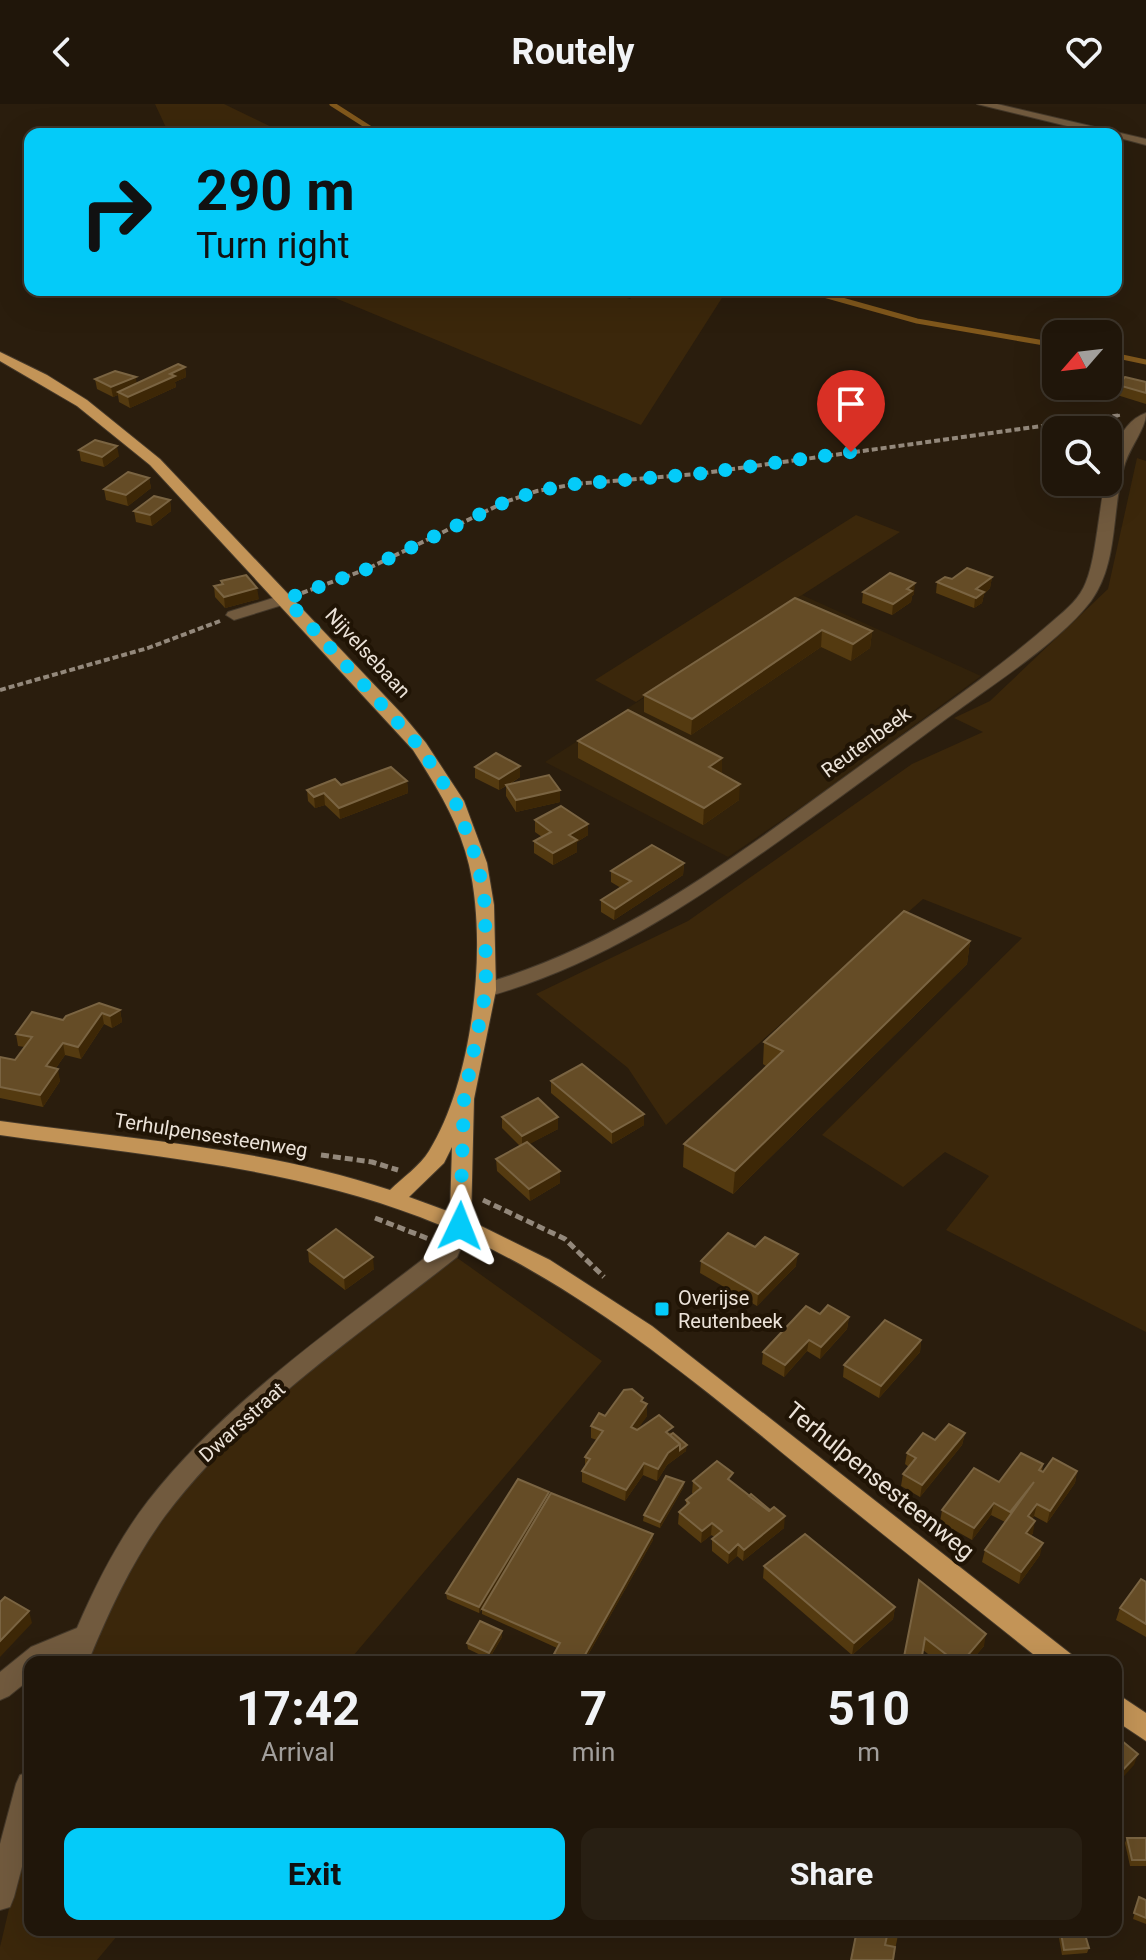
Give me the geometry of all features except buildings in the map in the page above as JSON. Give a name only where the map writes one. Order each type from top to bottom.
[{"type":"main road","name":"Nijvelsebaan","points":[[0,356],[67,392],[134,442],[396,718],[420,747],[455,801],[478,863],[485,905],[486,990],[464,1099],[456,1237]]},
{"type":"main road","name":"Nijvelsebaan","points":[[393,1200],[436,1158],[464,1099]]},
{"type":"main road","name":"Terhulpensesteenweg","points":[[0,1128],[267,1167],[393,1200],[456,1237],[541,1264],[663,1344],[1054,1656]]},
{"type":"main road","points":[[1122,1710],[1146,1729]]},
{"type":"street","points":[[982,104],[1091,128]]},
{"type":"street","points":[[1008,104],[1024,112]]},
{"type":"street","points":[[1122,136],[1146,142]]},
{"type":"street","name":"Reutenbeek","points":[[486,990],[556,968],[675,904],[848,784],[1074,612],[1094,584],[1113,498],[1117,459],[1138,416]]},
{"type":"street","points":[[234,615],[286,599]]},
{"type":"street","name":"Dwarsstraat","points":[[77,1656],[128,1551],[180,1481],[247,1413],[456,1237]]},
{"type":"street","points":[[39,1656],[85,1636]]},
{"type":"street","points":[[0,1688],[24,1668]]},
{"type":"street","points":[[0,1897],[24,1807]]},
{"type":"path","points":[[286,599],[367,569],[505,502],[537,491],[575,484],[697,474],[1138,416]]},
{"type":"path","points":[[0,690],[174,640],[234,615]]},
{"type":"path","points":[[365,1214],[456,1237]]},
{"type":"shaded area","points":[[155,104],[224,104],[274,128],[166,128]]},
{"type":"shaded area","points":[[330,296],[621,296],[630,299],[633,296],[723,296],[641,425]]},
{"type":"shaded area","points":[[1137,458],[1146,461],[1146,1332],[946,1230],[989,1176],[945,1152],[903,1187],[822,1135],[1022,938],[923,899],[666,1125],[628,1068],[536,994],[688,921],[912,764],[983,732],[954,718],[990,701],[1108,589]]},
{"type":"shaded area","points":[[856,515],[900,532],[636,702],[595,680]]},
{"type":"shaded area","points":[[802,595],[981,676],[829,788],[728,857],[545,762]]},
{"type":"shaded area","points":[[456,1257],[602,1361],[353,1656],[86,1656],[148,1541],[189,1485],[259,1413],[336,1348]]},
{"type":"shaded area","points":[[24,1845],[24,1936],[117,1936],[97,1960],[0,1960],[0,1947]]},
{"type":"waterway","points":[[332,104],[370,128]]},
{"type":"waterway","points":[[827,296],[917,321],[1042,343]]},
{"type":"waterway","points":[[1122,357],[1146,362]]},
{"type":"place","name":"Overijse Reutenbeek","points":[[662,1309]]},
{"type":"route","points":[[460,1226],[464,1099],[486,990],[488,949],[478,863],[455,801],[420,747],[286,599],[367,569],[505,502],[537,491],[575,484],[697,474],[851,452]]}]
